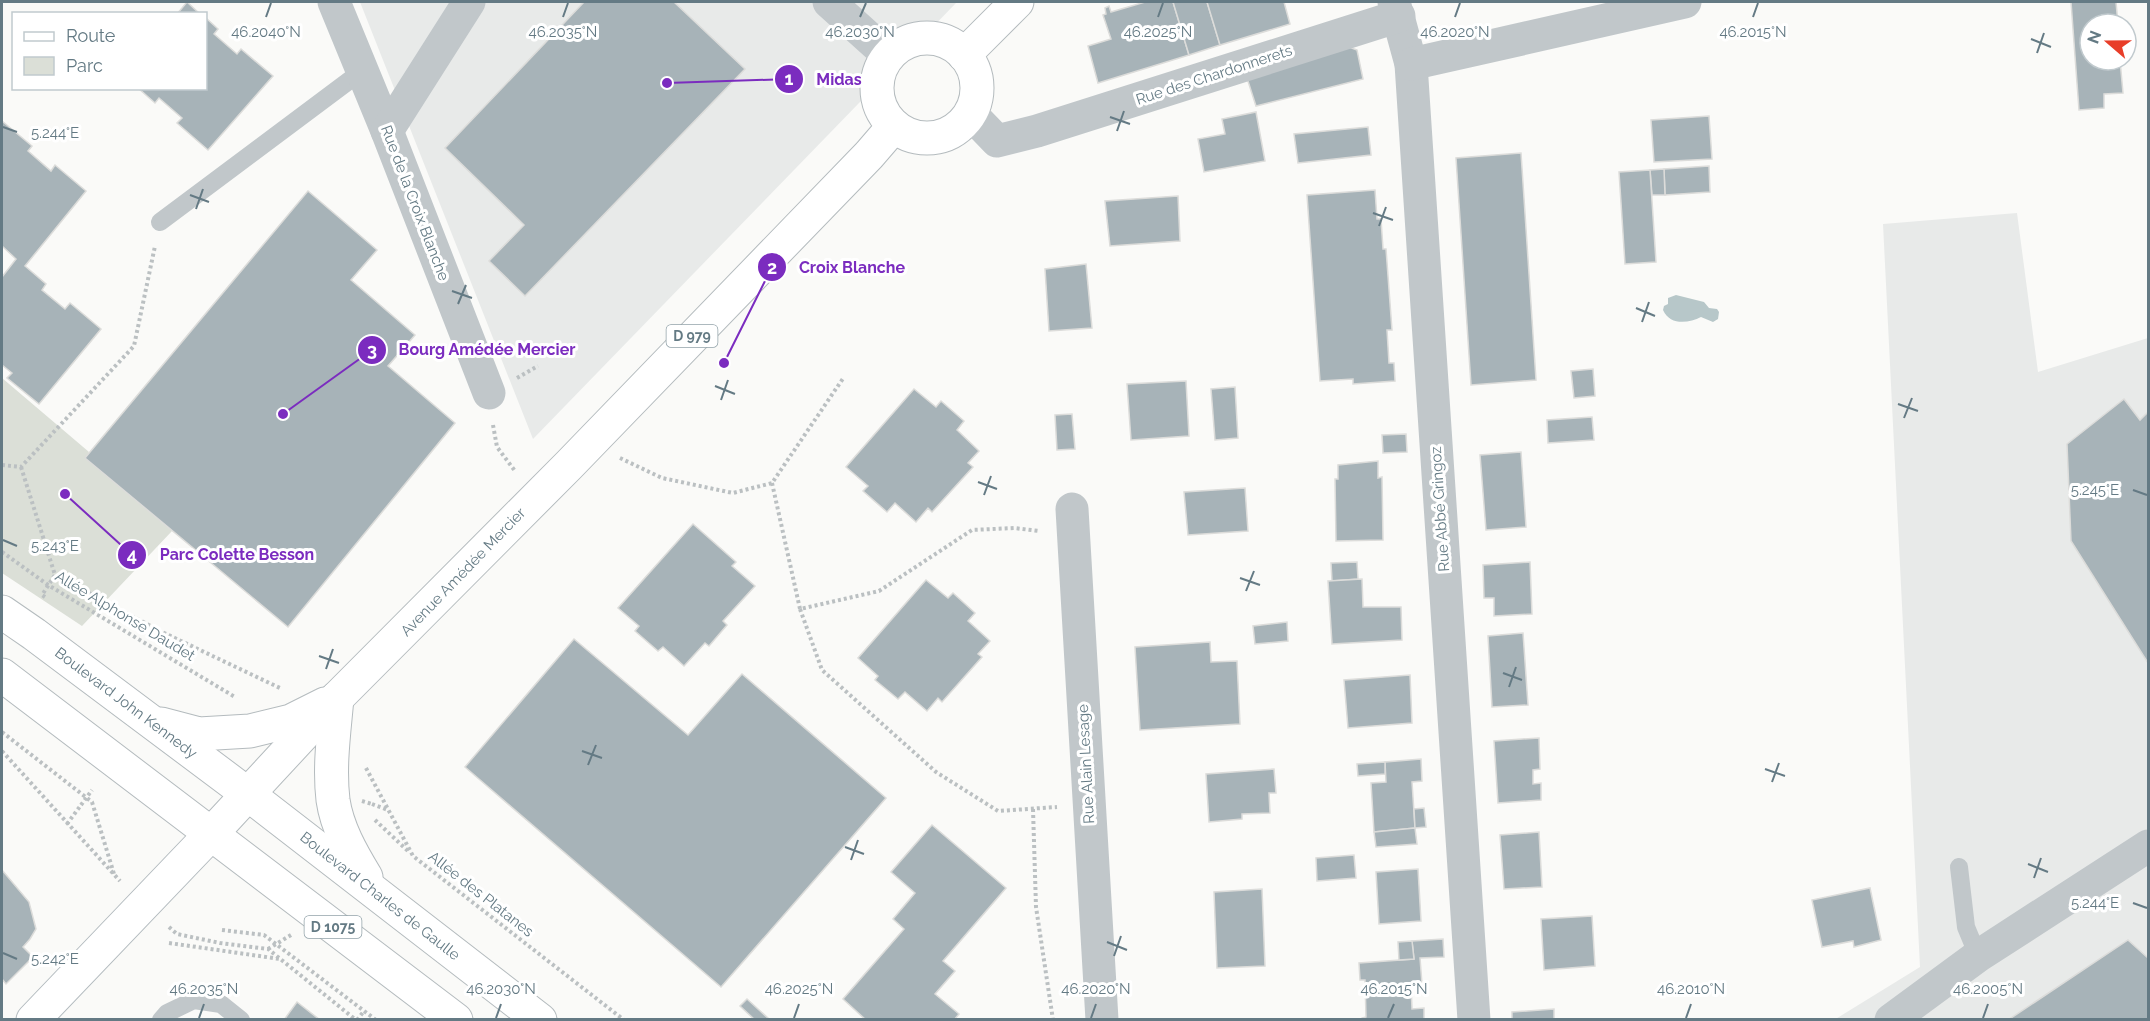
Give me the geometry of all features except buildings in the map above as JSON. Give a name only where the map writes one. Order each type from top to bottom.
[{"type":"main road","points":[[964,55],[1017,2]]},
{"type":"main road","points":[[918,39],[935,39],[951,44],[964,55],[977,83],[976,99],[970,113],[955,129],[936,138],[921,138],[907,134],[894,126],[879,100],[877,84],[881,69],[889,56],[902,45],[918,39]]},
{"type":"main road","name":"Avenue Amédée Mercier","points":[[33,1020],[249,795],[337,698],[537,497],[869,155],[894,126]]},
{"type":"main road","name":"Boulevard John Kennedy","points":[[2,612],[249,795]]},
{"type":"main road","name":"D 1075","points":[[2,675],[456,1020]]},
{"type":"main road","points":[[149,721],[199,734],[250,731],[291,721],[337,698]]},
{"type":"main road","points":[[337,698],[331,762],[333,802],[348,848],[373,889]]},
{"type":"main road","name":"Boulevard Charles de Gaulle","points":[[249,795],[540,1020]]},
{"type":"street","name":"Rue de la Croix Blanche","points":[[334,2],[489,393]]},
{"type":"street","points":[[387,131],[469,2]]},
{"type":"street","points":[[830,2],[889,56]]},
{"type":"street","points":[[1411,64],[1686,2]]},
{"type":"street","name":"Rue Abbé Gringoz","points":[[1396,9],[1411,64],[1474,1020]]},
{"type":"street","name":"Rue des Chardonnerets","points":[[970,113],[997,141],[1037,131],[1396,9]]},
{"type":"street","name":"Rue Alain Lesage","points":[[1073,522],[1102,1020]]},
{"type":"street","points":[[1891,1020],[1978,956],[2148,846]]},
{"type":"lane","points":[[160,222],[362,71]]},
{"type":"lane","points":[[1959,867],[1966,927],[1978,956]]},
{"type":"lane","points":[[161,1020],[167,1013],[194,1000],[221,1004],[241,1020]]},
{"type":"path","points":[[21,467],[134,346],[160,222]]},
{"type":"path","points":[[589,443],[663,478],[733,493],[772,483],[844,377]]},
{"type":"path","points":[[489,393],[497,447],[537,497]]},
{"type":"path","points":[[2,465],[21,467]]},
{"type":"path","points":[[21,467],[55,575],[160,631],[285,691]]},
{"type":"path","points":[[772,483],[800,609],[822,670],[936,772],[998,811],[1089,804]]},
{"type":"path","points":[[800,609],[879,591],[972,530],[1073,522]]},
{"type":"path","name":"Allée Alphonse Daudet","points":[[2,552],[48,585],[242,701]]},
{"type":"path","points":[[48,585],[55,575]]},
{"type":"path","points":[[2,732],[92,802],[116,877],[2,751]]},
{"type":"path","name":"Allée des Platanes","points":[[365,766],[413,856],[624,1020]]},
{"type":"path","points":[[67,824],[92,790]]},
{"type":"path","points":[[362,801],[389,810]]},
{"type":"path","points":[[1033,809],[1036,907],[1053,1020]]},
{"type":"path","points":[[372,818],[413,856]]},
{"type":"path","points":[[222,930],[264,935],[376,1020]]},
{"type":"path","points":[[177,934],[220,943],[268,949],[356,1020],[364,1011]]},
{"type":"path","points":[[268,949],[291,935]]},
{"type":"path","points":[[169,943],[280,959]]},
{"type":"shaded area","points":[[360,2],[957,2],[533,439]]},
{"type":"shaded area","points":[[2017,213],[2038,372],[2148,338],[2148,1019],[1834,1020],[1920,967],[1883,224]]},
{"type":"shaded area","points":[[1676,295],[1704,302],[1709,308],[1717,309],[1718,319],[1713,322],[1701,317],[1680,322],[1670,319],[1663,310],[1664,306],[1668,304],[1668,298]]},
{"type":"green space","points":[[2,378],[89,452],[85,458],[172,531],[82,626],[2,573]]},
{"type":"place","name":"Midas","points":[[667,83]]},
{"type":"place","name":"Croix Blanche","points":[[724,363]]},
{"type":"place","name":"Bourg Amédée Mercier","points":[[283,414]]},
{"type":"place","name":"Parc Colette Besson","points":[[65,494]]}]
